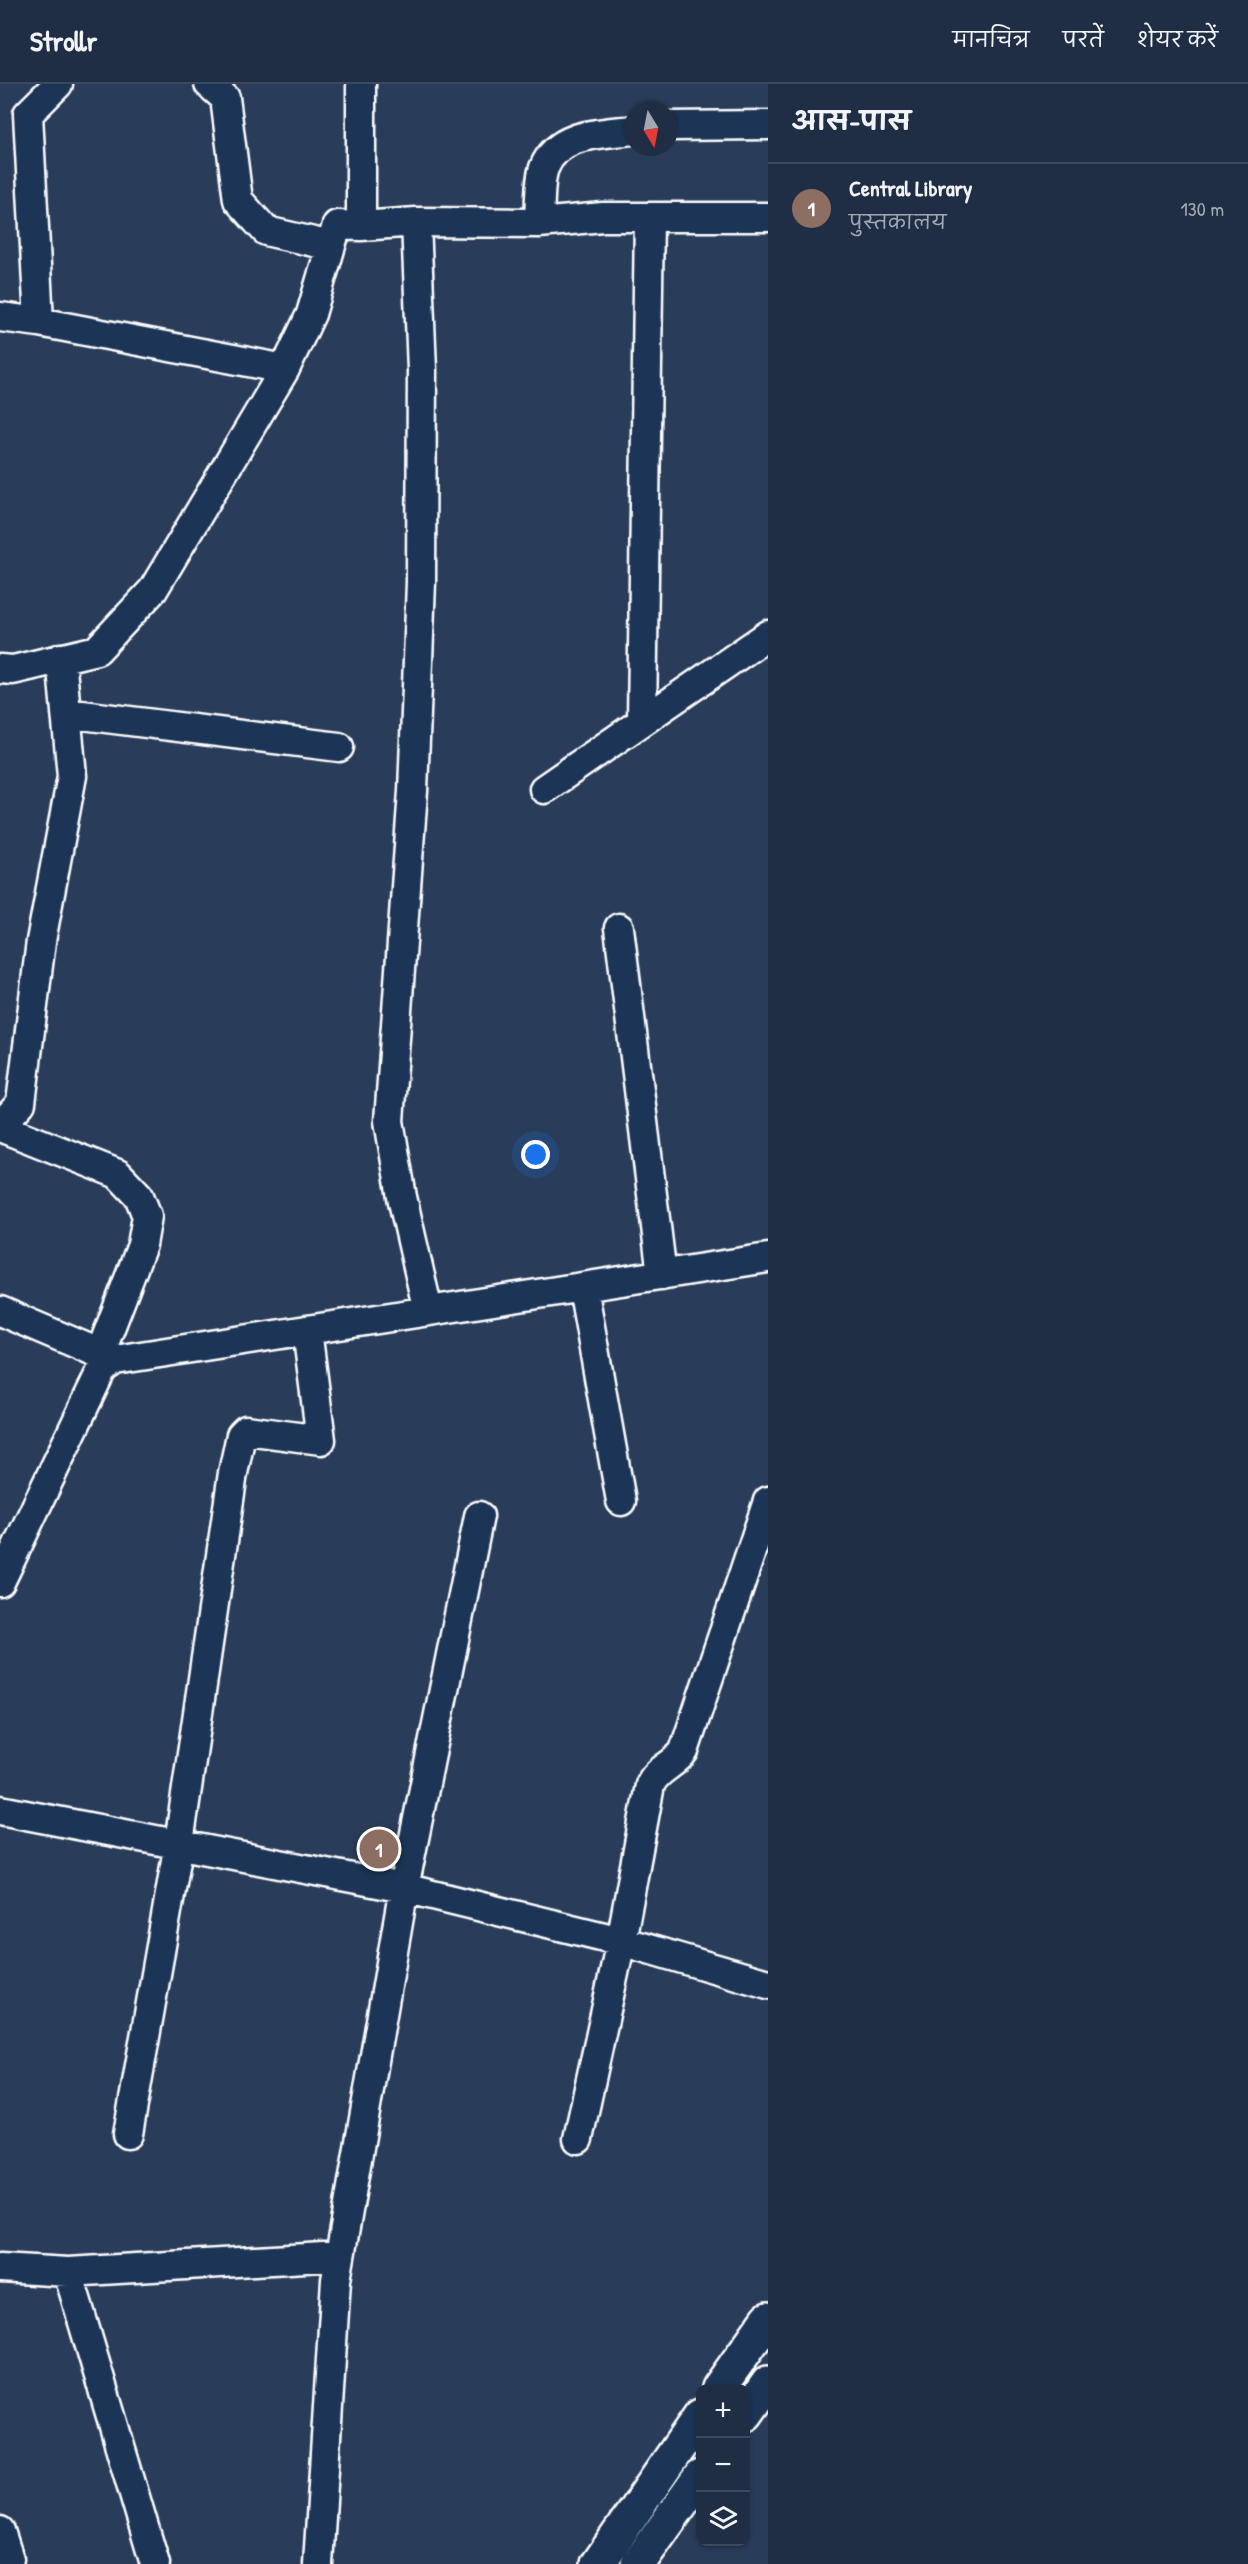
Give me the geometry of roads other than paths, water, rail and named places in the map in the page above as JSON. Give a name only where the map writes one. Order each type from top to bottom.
[{"type":"main road","points":[[722,2384],[768,2319]]},
{"type":"main road","points":[[750,2408],[768,2383]]},
{"type":"main road","points":[[598,2564],[696,2422]]},
{"type":"main road","points":[[638,2564],[696,2483]]},
{"type":"street","points":[[39,322],[28,114],[58,84]]},
{"type":"street","points":[[210,84],[225,98],[238,200],[266,231],[331,246]]},
{"type":"street","points":[[361,84],[361,226]]},
{"type":"street","points":[[678,126],[768,125]]},
{"type":"street","points":[[539,223],[544,168],[555,151],[578,137],[624,131]]},
{"type":"street","points":[[0,669],[14,670],[97,650],[153,590],[285,369],[311,314],[337,225],[361,226],[416,222],[539,223],[603,217],[768,217]]},
{"type":"street","points":[[642,722],[649,217]]},
{"type":"street","points":[[416,222],[422,370],[421,582],[413,791],[389,1122],[402,1197],[428,1311]]},
{"type":"street","points":[[0,317],[39,322],[285,369]]},
{"type":"street","points":[[544,789],[768,635]]},
{"type":"street","points":[[0,1582],[108,1357],[142,1245],[147,1216],[139,1196],[118,1174],[0,1127],[21,1103],[40,941],[72,776],[61,658]]},
{"type":"street","points":[[66,713],[339,747]]},
{"type":"street","points":[[619,928],[662,1275]]},
{"type":"street","points":[[0,1311],[108,1357],[307,1330],[768,1258]]},
{"type":"street","points":[[583,1287],[621,1501]]},
{"type":"street","points":[[128,2134],[179,1843],[233,1473],[241,1435],[246,1430],[320,1441],[322,1438],[307,1330]]},
{"type":"street","points":[[578,2139],[621,1941],[652,1778],[675,1762],[684,1751],[768,1501]]},
{"type":"street","points":[[318,2564],[336,2280],[404,1888],[479,1516]]},
{"type":"street","points":[[0,1810],[404,1888],[621,1941],[768,1984]]},
{"type":"street","points":[[0,2268],[68,2272],[340,2256]]},
{"type":"street","points":[[68,2272],[155,2564]]},
{"type":"street","points":[[0,2531],[7,2561]]},
{"type":"place","name":"Central Library","points":[[379,1849]]}]
